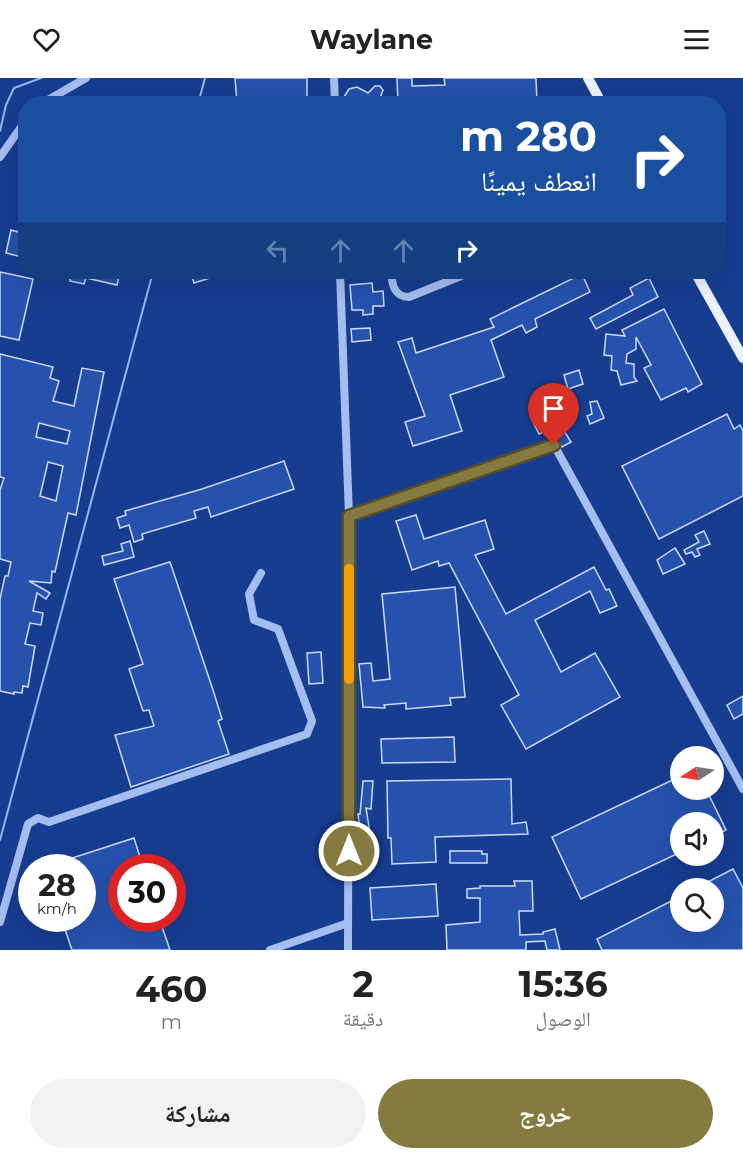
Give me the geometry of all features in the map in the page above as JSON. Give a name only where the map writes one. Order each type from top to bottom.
[{"type":"main road","points":[[588,78],[598,96]]},
{"type":"main road","points":[[699,279],[743,358]]},
{"type":"street","points":[[54,96],[86,78]]},
{"type":"street","points":[[334,78],[335,96]]},
{"type":"street","points":[[0,157],[18,131]]},
{"type":"street","points":[[340,279],[349,516],[348,950]]},
{"type":"street","points":[[392,279],[396,293],[409,297],[454,279]]},
{"type":"street","points":[[349,516],[554,445],[743,789]]},
{"type":"street","points":[[0,922],[28,824],[38,818],[49,822],[307,734],[312,721],[278,629],[254,620],[249,594],[261,573]]},
{"type":"street","points":[[270,950],[348,923]]},
{"type":"building","points":[[235,78],[307,78],[307,96],[236,96]]},
{"type":"building","points":[[397,78],[412,78],[412,86],[445,85],[444,78],[536,78],[537,96],[398,96]]},
{"type":"building","points":[[375,86],[380,86],[383,90],[381,96],[345,96],[349,89],[357,87],[368,93]]},
{"type":"building","points":[[11,230],[18,232],[18,256],[6,253]]},
{"type":"building","points":[[0,272],[18,276],[18,279],[33,279],[19,340],[0,336]]},
{"type":"building","points":[[70,279],[86,279],[84,284],[70,281]]},
{"type":"building","points":[[90,279],[118,279],[117,285]]},
{"type":"building","points":[[193,279],[207,279],[194,283]]},
{"type":"building","points":[[572,279],[584,279],[590,292],[535,319],[537,327],[526,333],[522,325],[491,340],[504,377],[450,395],[462,431],[413,446],[405,422],[425,416],[398,342],[412,338],[416,353],[494,327],[490,319]]},
{"type":"building","points":[[649,279],[658,297],[596,329],[590,318],[633,295],[630,288]]},
{"type":"building","points":[[372,283],[373,292],[383,291],[384,306],[373,306],[373,314],[363,315],[363,310],[352,310],[350,285]]},
{"type":"building","points":[[664,309],[702,384],[688,392],[686,388],[661,400],[644,368],[651,365],[636,337],[636,349],[627,354],[626,363],[634,364],[634,377],[637,381],[621,385],[617,371],[611,370],[612,356],[604,355],[606,334],[625,336],[622,330]]},
{"type":"building","points":[[370,328],[371,340],[352,342],[351,329]]},
{"type":"building","points":[[0,354],[53,367],[50,378],[59,381],[53,401],[74,406],[82,368],[104,372],[76,515],[68,513],[55,572],[52,571],[51,583],[29,581],[50,593],[46,599],[37,593],[33,611],[43,613],[41,625],[30,623],[25,644],[35,646],[28,687],[23,686],[22,693],[14,692],[14,694],[0,691],[0,599],[11,562],[0,559],[0,490],[4,478],[0,477]],"holes":[[[39,423],[70,431],[67,444],[36,437]],[[48,462],[63,466],[56,501],[40,496]]]},
{"type":"building","points":[[579,370],[583,384],[568,389],[564,375]]},
{"type":"building","points":[[597,401],[604,418],[590,424],[587,416],[592,414],[590,402]]},
{"type":"building","points":[[540,414],[542,418],[555,414],[559,432],[563,429],[571,442],[562,447],[551,428],[539,434],[531,418]]},
{"type":"building","points":[[727,414],[734,429],[740,425],[743,431],[743,496],[659,539],[622,466]]},
{"type":"building","points":[[284,461],[294,489],[211,517],[208,507],[194,511],[196,518],[142,534],[143,539],[134,542],[129,525],[120,528],[117,518],[126,515],[125,511],[202,489]]},
{"type":"building","points":[[416,515],[424,539],[485,520],[494,549],[475,555],[506,614],[594,567],[617,606],[600,613],[590,591],[535,620],[561,672],[595,653],[620,697],[526,749],[501,705],[519,695],[449,563],[439,566],[438,561],[412,570],[396,521]]},
{"type":"building","points":[[704,531],[710,544],[697,549],[700,555],[695,557],[692,552],[686,554],[684,550],[699,542],[695,535]]},
{"type":"building","points":[[130,541],[134,557],[104,565],[102,556],[123,551],[121,544]]},
{"type":"building","points":[[675,548],[685,564],[663,574],[657,560]]},
{"type":"building","points":[[170,562],[222,719],[218,721],[229,754],[131,787],[115,735],[154,726],[149,710],[143,711],[129,669],[143,664],[114,579]]},
{"type":"building","points":[[455,587],[465,697],[450,698],[451,705],[406,709],[406,703],[384,705],[385,708],[363,707],[359,664],[371,663],[373,681],[390,679],[382,594]]},
{"type":"building","points":[[321,652],[323,683],[309,684],[307,653]]},
{"type":"building","points":[[743,696],[743,714],[734,719],[727,705]]},
{"type":"building","points":[[454,737],[455,762],[382,763],[381,739]]},
{"type":"building","points":[[511,779],[512,824],[526,822],[528,834],[435,837],[436,862],[392,864],[391,838],[388,838],[387,781]]},
{"type":"building","points":[[363,781],[373,781],[371,809],[366,808],[371,839],[374,839],[376,861],[360,863],[358,849],[362,848],[358,814],[360,814]]},
{"type":"building","points":[[670,781],[670,800],[711,800],[717,812],[670,812],[670,857],[581,899],[552,837]]},
{"type":"building","points":[[134,838],[139,854],[108,854],[108,932],[164,932],[170,950],[72,950],[66,932],[96,932],[96,854],[85,854]]},
{"type":"building","points":[[450,851],[482,851],[482,854],[487,854],[487,863],[450,863]]},
{"type":"building","points":[[733,869],[743,888],[743,950],[602,950],[597,939],[670,902],[670,932],[724,932],[724,878],[715,878]]},
{"type":"building","points":[[514,881],[532,881],[533,911],[519,911],[520,935],[543,934],[543,932],[555,929],[560,950],[547,950],[545,941],[526,942],[526,950],[447,950],[446,925],[480,922],[480,898],[467,898],[467,889],[480,888],[480,886],[515,886]]},
{"type":"building","points":[[436,884],[438,916],[372,920],[370,888]]},
{"type":"waterway","points":[[0,131],[6,105],[14,88],[41,78]]},
{"type":"waterway","points":[[200,96],[205,78]]},
{"type":"waterway","points":[[0,840],[151,279]]},
{"type":"slow traffic","points":[[349,569],[349,679]]},
{"type":"route","points":[[349,851],[349,516],[554,445]]}]
